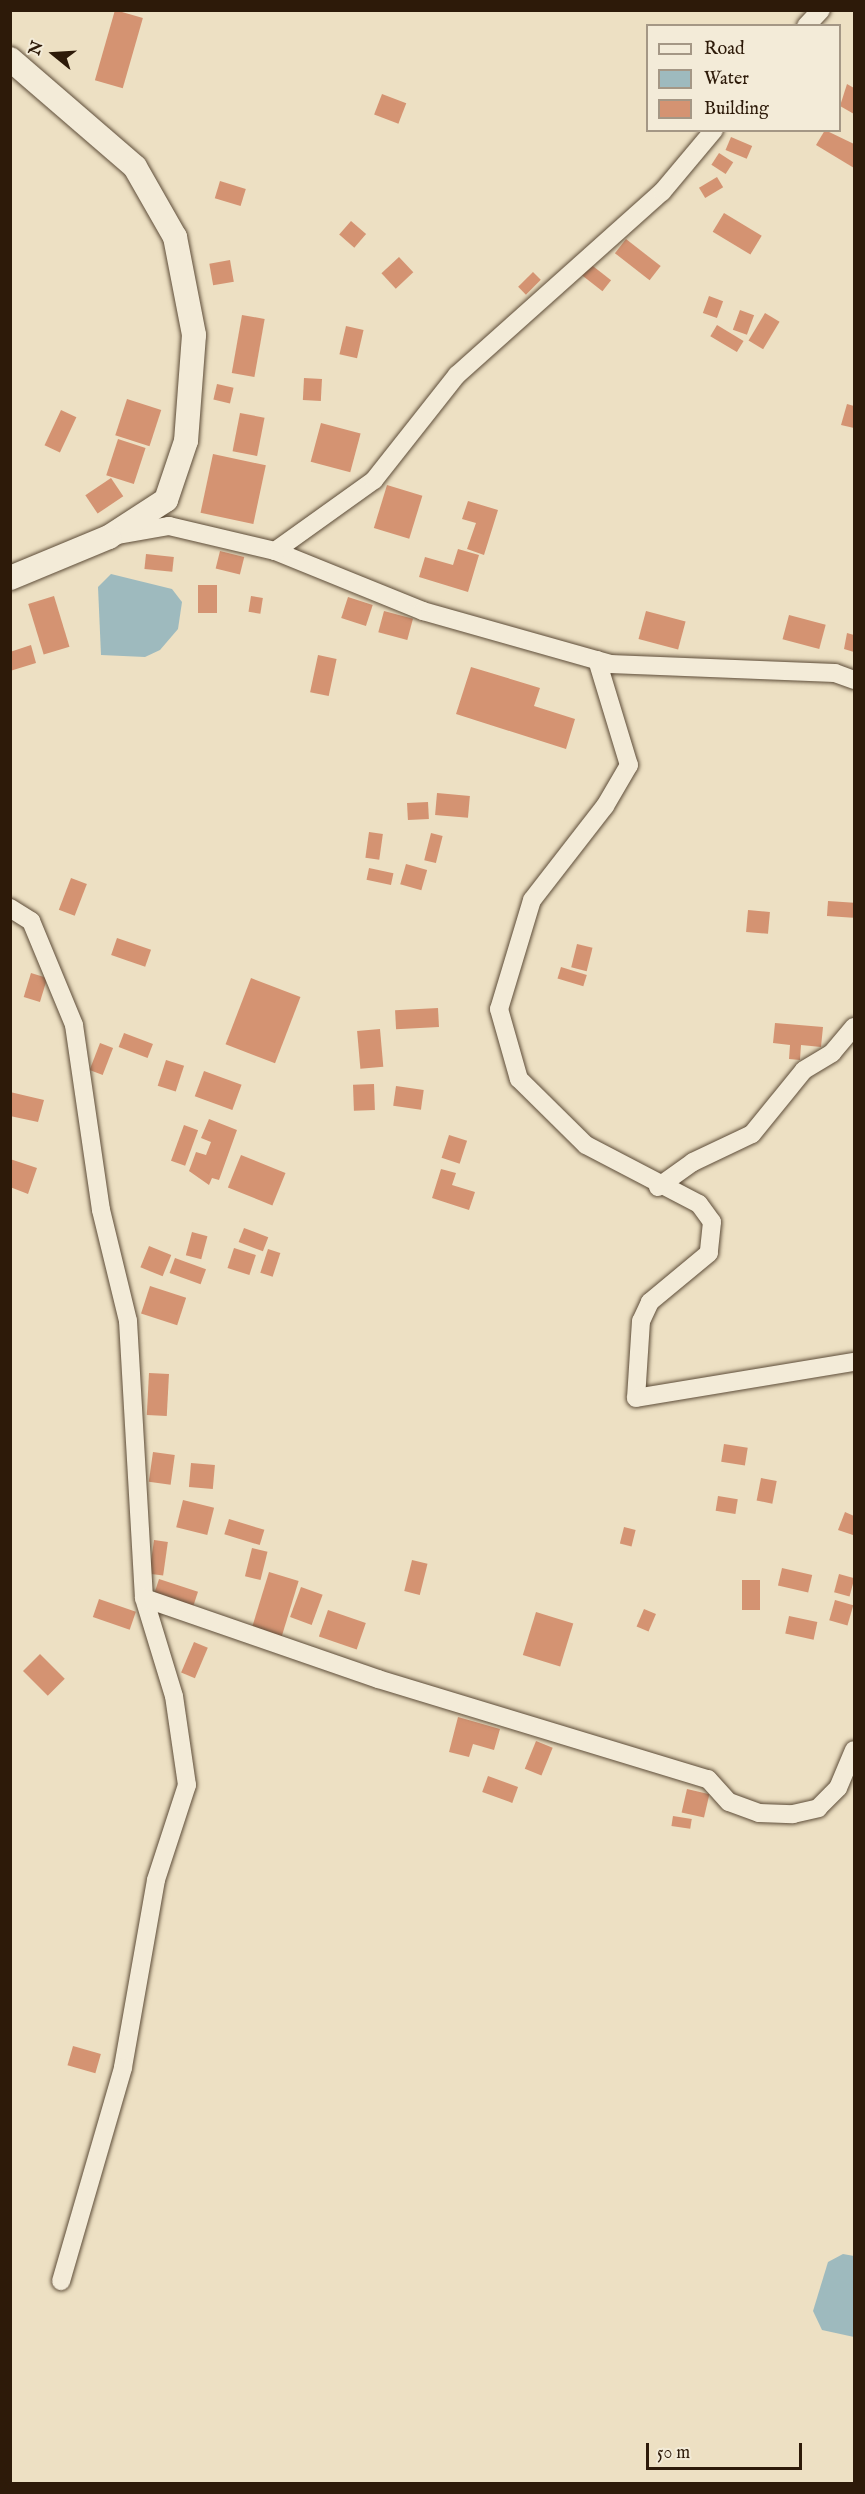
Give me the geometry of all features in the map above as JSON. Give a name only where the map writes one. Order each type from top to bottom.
[{"type":"main road","points":[[10,59],[135,167],[176,237],[194,335],[186,441],[166,500],[109,537],[10,578]]},
{"type":"street","points":[[808,24],[821,10]]},
{"type":"street","points":[[274,551],[374,480],[457,375],[662,192],[712,132]]},
{"type":"street","points":[[109,537],[169,526],[274,551],[423,611],[597,660],[836,673],[855,680]]},
{"type":"street","points":[[597,660],[628,765],[605,806],[532,900],[499,1009],[519,1079],[586,1145],[658,1187],[699,1204],[712,1222],[709,1253],[650,1302],[641,1321],[636,1398],[855,1362]]},
{"type":"street","points":[[10,908],[31,921],[74,1024],[100,1210],[128,1321],[144,1598],[174,1696],[187,1785],[156,1880],[123,2068],[61,2281]]},
{"type":"street","points":[[658,1187],[693,1162],[752,1134],[804,1070],[832,1053],[855,1027]]},
{"type":"street","points":[[144,1598],[378,1679],[708,1779],[729,1802],[759,1813],[818,1808],[838,1788],[855,1750]]},
{"type":"water","points":[[111,574],[172,589],[182,602],[178,629],[160,650],[145,657],[101,655],[98,587]]},
{"type":"water","points":[[843,2254],[854,2256],[854,2337],[822,2330],[813,2311],[828,2262]]},
{"type":"building","points":[[115,10],[143,18],[123,88],[95,80]]},
{"type":"building","points":[[847,84],[854,88],[854,114],[841,107]]},
{"type":"building","points":[[382,94],[406,103],[398,124],[374,115]]},
{"type":"building","points":[[824,132],[829,132],[854,144],[854,168],[816,145]]},
{"type":"building","points":[[731,137],[752,146],[747,159],[726,150]]},
{"type":"building","points":[[719,153],[733,162],[726,174],[711,165]]},
{"type":"building","points":[[717,177],[723,187],[705,198],[699,188]]},
{"type":"building","points":[[220,181],[246,189],[241,206],[215,198]]},
{"type":"building","points":[[724,213],[762,236],[750,255],[713,232]]},
{"type":"building","points":[[351,221],[366,234],[354,248],[339,235]]},
{"type":"building","points":[[626,239],[661,266],[650,280],[615,253]]},
{"type":"building","points":[[399,257],[413,272],[396,289],[381,273]]},
{"type":"building","points":[[230,260],[234,282],[213,285],[209,264]]},
{"type":"building","points":[[589,263],[611,280],[602,291],[580,274]]},
{"type":"building","points":[[533,272],[541,280],[526,295],[518,287]]},
{"type":"building","points":[[709,296],[723,301],[717,318],[703,313]]},
{"type":"building","points":[[740,310],[754,315],[747,335],[733,330]]},
{"type":"building","points":[[765,313],[780,322],[763,349],[749,340]]},
{"type":"building","points":[[242,315],[265,319],[254,377],[232,373]]},
{"type":"building","points":[[717,325],[744,341],[737,352],[710,336]]},
{"type":"building","points":[[346,326],[364,330],[357,358],[339,354]]},
{"type":"building","points":[[304,378],[322,379],[321,401],[303,400]]},
{"type":"building","points":[[217,384],[234,388],[230,403],[213,400]]},
{"type":"building","points":[[127,399],[161,410],[149,446],[115,435]]},
{"type":"building","points":[[847,404],[854,406],[854,428],[841,425]]},
{"type":"building","points":[[61,410],[76,417],[60,453],[45,445]]},
{"type":"building","points":[[240,413],[265,418],[257,456],[233,451]]},
{"type":"building","points":[[321,423],[361,434],[350,472],[311,462]]},
{"type":"building","points":[[118,439],[146,448],[134,484],[106,475]]},
{"type":"building","points":[[213,454],[266,465],[253,524],[201,513]]},
{"type":"building","points":[[111,478],[123,496],[98,514],[85,495]]},
{"type":"building","points":[[387,485],[422,496],[409,539],[374,528]]},
{"type":"building","points":[[468,501],[498,510],[484,555],[467,549],[476,523],[462,519]]},
{"type":"building","points":[[458,549],[479,555],[468,592],[419,577],[425,557],[453,565]]},
{"type":"building","points":[[220,551],[244,557],[240,575],[216,568]]},
{"type":"building","points":[[146,554],[174,557],[172,572],[144,569]]},
{"type":"building","points":[[198,585],[217,585],[217,613],[198,613]]},
{"type":"building","points":[[54,596],[69,647],[44,655],[28,604]]},
{"type":"building","points":[[251,596],[263,598],[260,614],[248,612]]},
{"type":"building","points":[[348,597],[373,605],[366,626],[341,618]]},
{"type":"building","points":[[384,611],[413,619],[407,640],[378,632]]},
{"type":"building","points":[[646,611],[686,622],[678,650],[638,639]]},
{"type":"building","points":[[789,615],[826,625],[819,649],[783,639]]},
{"type":"building","points":[[847,633],[854,635],[854,652],[844,649]]},
{"type":"building","points":[[31,645],[36,663],[10,671],[10,652]]},
{"type":"building","points":[[318,655],[337,659],[329,696],[310,692]]},
{"type":"building","points":[[471,667],[540,688],[534,706],[575,719],[566,749],[456,714]]},
{"type":"building","points":[[437,793],[470,796],[468,818],[435,815]]},
{"type":"building","points":[[428,802],[429,819],[408,820],[407,803]]},
{"type":"building","points":[[369,832],[383,834],[379,860],[365,858]]},
{"type":"building","points":[[431,833],[443,836],[436,863],[424,860]]},
{"type":"building","points":[[406,864],[427,870],[421,890],[400,884]]},
{"type":"building","points":[[369,868],[393,873],[391,885],[367,880]]},
{"type":"building","points":[[71,878],[87,884],[75,916],[59,910]]},
{"type":"building","points":[[828,901],[854,903],[853,918],[827,916]]},
{"type":"building","points":[[748,910],[770,912],[768,934],[746,932]]},
{"type":"building","points":[[117,938],[151,950],[145,967],[111,955]]},
{"type":"building","points":[[577,944],[593,948],[587,971],[571,967]]},
{"type":"building","points":[[561,967],[587,975],[583,986],[557,978]]},
{"type":"building","points":[[31,973],[47,978],[40,1002],[24,997]]},
{"type":"building","points":[[251,978],[300,997],[275,1063],[226,1044]]},
{"type":"building","points":[[438,1008],[439,1027],[396,1029],[395,1010]]},
{"type":"building","points":[[775,1023],[823,1027],[821,1047],[801,1045],[800,1060],[789,1059],[790,1045],[773,1043]]},
{"type":"building","points":[[380,1029],[383,1067],[360,1069],[357,1031]]},
{"type":"building","points":[[124,1033],[153,1044],[148,1058],[119,1047]]},
{"type":"building","points":[[100,1043],[113,1048],[103,1075],[90,1070]]},
{"type":"building","points":[[166,1060],[184,1066],[176,1092],[158,1086]]},
{"type":"building","points":[[204,1071],[242,1085],[232,1110],[195,1096]]},
{"type":"building","points":[[374,1084],[375,1110],[354,1111],[353,1085]]},
{"type":"building","points":[[396,1086],[424,1090],[421,1110],[393,1106]]},
{"type":"building","points":[[10,1092],[44,1100],[38,1122],[10,1116]]},
{"type":"building","points":[[209,1119],[237,1130],[219,1180],[212,1178],[209,1185],[189,1171],[196,1152],[206,1155],[211,1142],[201,1138]]},
{"type":"building","points":[[184,1125],[198,1130],[185,1166],[171,1161]]},
{"type":"building","points":[[449,1135],[467,1141],[460,1164],[442,1158]]},
{"type":"building","points":[[241,1155],[286,1173],[272,1205],[228,1187]]},
{"type":"building","points":[[10,1159],[37,1168],[28,1194],[10,1187]]},
{"type":"building","points":[[441,1169],[456,1173],[452,1185],[475,1192],[469,1210],[432,1198]]},
{"type":"building","points":[[244,1228],[268,1237],[263,1251],[239,1242]]},
{"type":"building","points":[[192,1232],[207,1236],[201,1259],[186,1255]]},
{"type":"building","points":[[149,1246],[171,1255],[163,1276],[140,1267]]},
{"type":"building","points":[[234,1248],[256,1255],[249,1275],[228,1268]]},
{"type":"building","points":[[268,1249],[280,1253],[273,1277],[260,1273]]},
{"type":"building","points":[[175,1258],[206,1269],[201,1284],[170,1273]]},
{"type":"building","points":[[150,1286],[186,1298],[177,1325],[141,1314]]},
{"type":"building","points":[[149,1373],[169,1374],[167,1416],[147,1415]]},
{"type":"building","points":[[724,1444],[748,1448],[745,1466],[721,1462]]},
{"type":"building","points":[[153,1452],[175,1455],[171,1485],[149,1482]]},
{"type":"building","points":[[191,1463],[215,1465],[213,1489],[189,1487]]},
{"type":"building","points":[[761,1478],[777,1481],[772,1504],[757,1501]]},
{"type":"building","points":[[718,1496],[738,1499],[735,1514],[716,1511]]},
{"type":"building","points":[[183,1500],[214,1508],[207,1535],[176,1527]]},
{"type":"building","points":[[845,1512],[854,1516],[853,1535],[838,1530]]},
{"type":"building","points":[[229,1519],[264,1530],[260,1545],[224,1534]]},
{"type":"building","points":[[624,1527],[636,1530],[632,1546],[620,1543]]},
{"type":"building","points":[[154,1540],[168,1542],[163,1576],[149,1574]]},
{"type":"building","points":[[252,1548],[268,1552],[261,1580],[245,1576]]},
{"type":"building","points":[[412,1560],[428,1564],[420,1595],[404,1591]]},
{"type":"building","points":[[782,1568],[812,1575],[808,1593],[778,1586]]},
{"type":"building","points":[[269,1572],[299,1581],[282,1637],[252,1627]]},
{"type":"building","points":[[839,1574],[854,1578],[850,1596],[834,1592]]},
{"type":"building","points":[[159,1579],[198,1592],[193,1608],[154,1595]]},
{"type":"building","points":[[742,1580],[760,1580],[760,1610],[742,1610]]},
{"type":"building","points":[[301,1587],[323,1595],[312,1625],[290,1617]]},
{"type":"building","points":[[99,1599],[136,1612],[130,1630],[93,1617]]},
{"type":"building","points":[[835,1600],[853,1605],[847,1625],[829,1620]]},
{"type":"building","points":[[644,1609],[656,1614],[649,1632],[637,1626]]},
{"type":"building","points":[[328,1610],[366,1623],[357,1649],[319,1636]]},
{"type":"building","points":[[536,1612],[573,1623],[560,1666],[523,1655]]},
{"type":"building","points":[[789,1616],[817,1622],[814,1640],[785,1634]]},
{"type":"building","points":[[194,1642],[208,1648],[195,1678],[181,1672]]},
{"type":"building","points":[[40,1654],[65,1679],[48,1696],[23,1671]]},
{"type":"building","points":[[458,1717],[500,1729],[494,1750],[473,1744],[469,1757],[449,1752]]},
{"type":"building","points":[[536,1741],[553,1748],[541,1776],[525,1769]]},
{"type":"building","points":[[488,1776],[518,1787],[512,1803],[482,1792]]},
{"type":"building","points":[[687,1789],[709,1794],[704,1818],[682,1812]]},
{"type":"building","points":[[673,1816],[692,1819],[690,1829],[671,1826]]},
{"type":"building","points":[[73,2046],[101,2054],[95,2073],[67,2065]]}]
